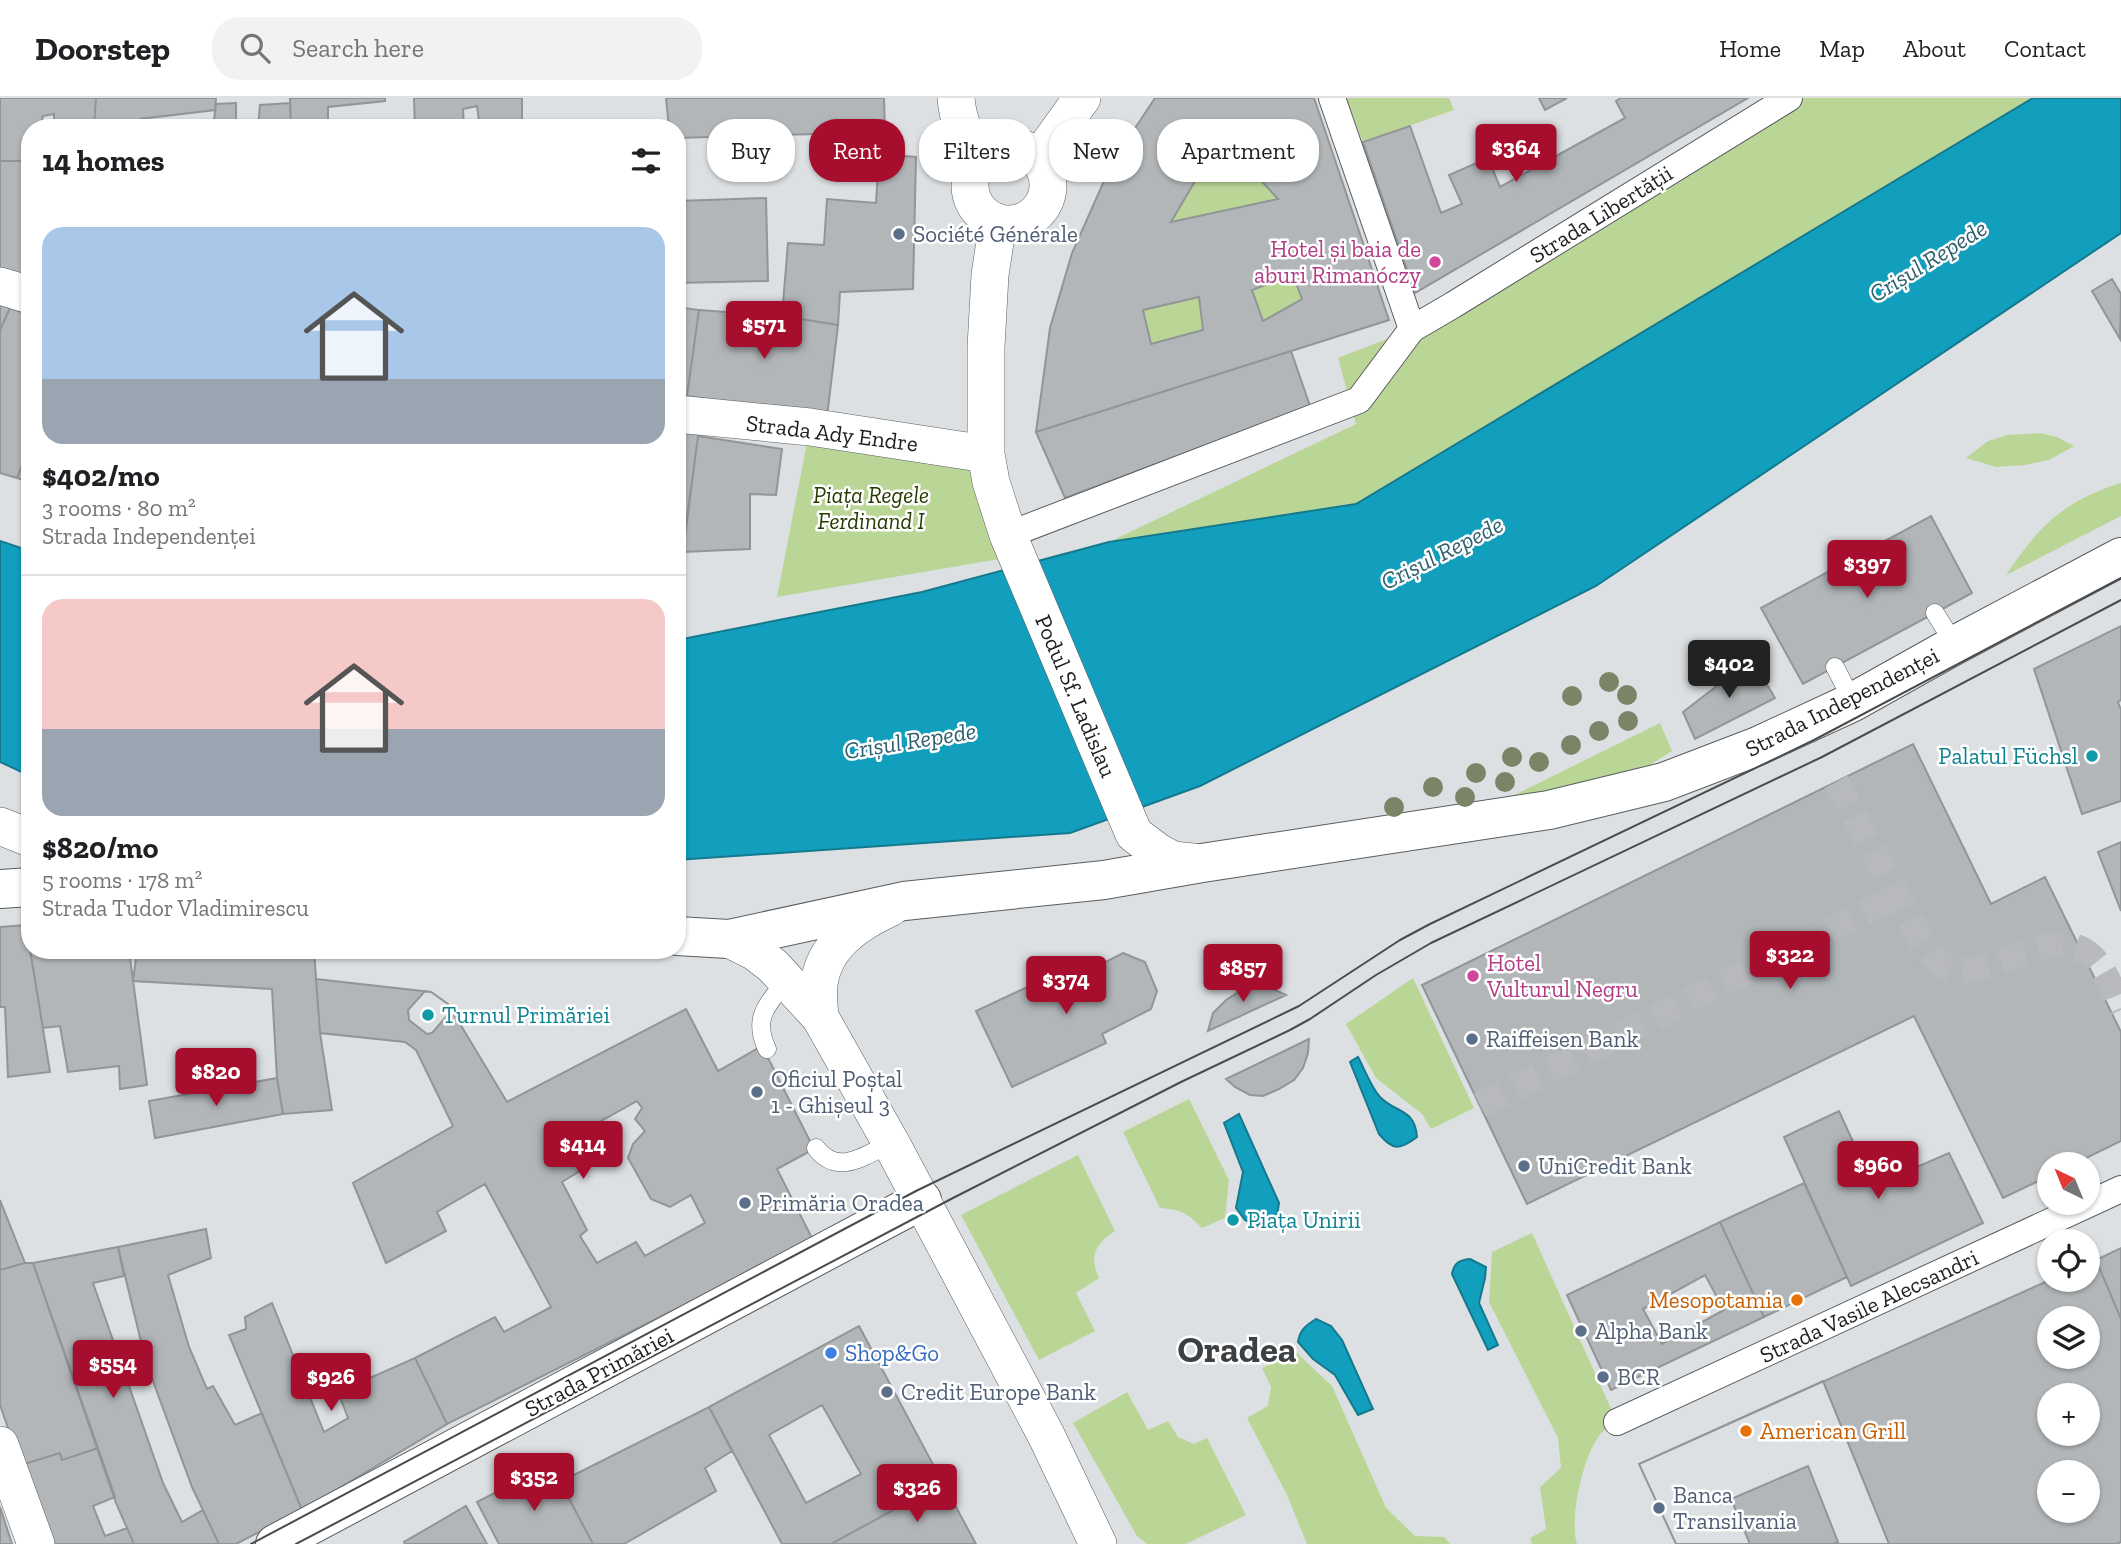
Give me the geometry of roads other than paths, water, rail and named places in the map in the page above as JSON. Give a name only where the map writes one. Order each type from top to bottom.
[{"type":"street","points":[[956,98],[959,119]]},
{"type":"street","points":[[1039,158],[1082,98]]},
{"type":"street","points":[[998,222],[987,313],[986,454],[991,482],[1015,551],[1359,400],[1412,328],[1332,98]]},
{"type":"street","name":"Strada Libertății","points":[[1412,328],[1789,98]]},
{"type":"street","points":[[970,182],[976,206],[985,216],[998,222],[1024,222],[1035,215],[1048,193],[1046,168],[1035,155]]},
{"type":"street","points":[[0,286],[21,293]]},
{"type":"street","name":"Strada Ady Endre","points":[[686,415],[810,427],[986,454]]},
{"type":"street","name":"Podul Sf. Ladislau","points":[[1015,551],[1133,832]]},
{"type":"street","name":"Strada Independenței","points":[[1202,863],[1549,810],[1683,776],[1758,746],[1853,702],[2121,557]]},
{"type":"street","points":[[0,826],[21,834]]},
{"type":"street","points":[[1104,880],[1118,869],[1129,854],[1133,832],[1173,860],[1202,863]]},
{"type":"street","points":[[686,937],[729,939],[904,901],[1104,880],[1202,863]]},
{"type":"street","points":[[0,889],[21,888]]},
{"type":"street","points":[[820,1017],[819,983],[824,966],[836,945],[850,930],[867,918],[904,901]]},
{"type":"street","points":[[729,939],[755,952],[774,966],[820,1017],[922,1200],[1046,1435],[1098,1544]]},
{"type":"street","name":"Strada Vasile Alecsandri","points":[[1617,1422],[2121,1189]]},
{"type":"street","name":"Strada Primăriei","points":[[275,1544],[922,1200]]},
{"type":"street","points":[[0,1445],[36,1544]]},
{"type":"lane","points":[[1935,613],[1955,645]]},
{"type":"lane","points":[[1835,667],[1853,702]]},
{"type":"lane","points":[[767,1049],[761,1030],[763,1010],[787,980]]},
{"type":"lane","points":[[816,1148],[825,1158],[842,1163],[851,1162],[891,1143]]},
{"type":"water","name":"Crișul Repede","points":[[2033,98],[2121,98],[2121,233],[1596,586],[1200,786],[1070,833],[686,859],[686,638],[922,592],[1109,542],[1356,504]]},
{"type":"water","points":[[0,541],[21,548],[21,772],[0,762]]},
{"type":"water","points":[[1358,1057],[1380,1097],[1408,1116],[1417,1137],[1397,1147],[1379,1134],[1350,1062]]},
{"type":"water","points":[[1239,1114],[1279,1203],[1277,1216],[1257,1226],[1245,1220],[1236,1208],[1243,1172],[1224,1123]]},
{"type":"water","points":[[1470,1259],[1486,1267],[1479,1303],[1498,1345],[1488,1350],[1452,1274],[1458,1263]]},
{"type":"water","points":[[1316,1319],[1331,1326],[1342,1340],[1373,1409],[1358,1415],[1335,1375],[1313,1359],[1298,1342],[1300,1334]]},
{"type":"tunnel","points":[[1836,782],[1926,949],[1937,961],[1954,969],[1973,970],[2055,945],[2073,946],[2090,955],[2100,967],[2121,1010]]},
{"type":"tunnel","points":[[1480,1105],[1899,895]]},
{"type":"tram line","points":[[251,1544],[916,1191],[1299,1006],[1400,940],[1430,924],[1814,740],[2121,578]]},
{"type":"tram line","points":[[296,1544],[953,1198],[1290,1030],[1431,943],[1822,757],[2121,600]]},
{"type":"place","name":"Société Générale","points":[[899,234]]},
{"type":"place","name":"Hotel și baia de aburi Rimanóczy","points":[[1435,262]]},
{"type":"place","name":"Palatul Füchsl","points":[[2092,756]]},
{"type":"place","name":"Hotel Vulturul Negru","points":[[1473,976]]},
{"type":"place","name":"Turnul Primăriei","points":[[428,1015]]},
{"type":"place","name":"Raiffeisen Bank","points":[[1472,1039]]},
{"type":"place","name":"Oficiul Poștal 1 - Ghișeul 3","points":[[757,1092]]},
{"type":"place","name":"UniCredit Bank","points":[[1524,1166]]},
{"type":"place","name":"Primăria Oradea","points":[[745,1203]]},
{"type":"place","name":"Piața Unirii","points":[[1233,1220]]},
{"type":"place","name":"Mesopotamia","points":[[1797,1300]]},
{"type":"place","name":"Alpha Bank","points":[[1581,1331]]},
{"type":"place","name":"Shop&Go","points":[[831,1353]]},
{"type":"place","name":"BCR","points":[[1603,1377]]},
{"type":"place","name":"Credit Europe Bank","points":[[887,1392]]},
{"type":"place","name":"American Grill","points":[[1746,1431]]},
{"type":"place","name":"Banca Transilvania","points":[[1659,1508]]},
{"type":"district","name":"Oradea","points":[[1237,1349]]},
{"type":"park label","name":"Piața Regele Ferdinand I","points":[[871,508]]}]
